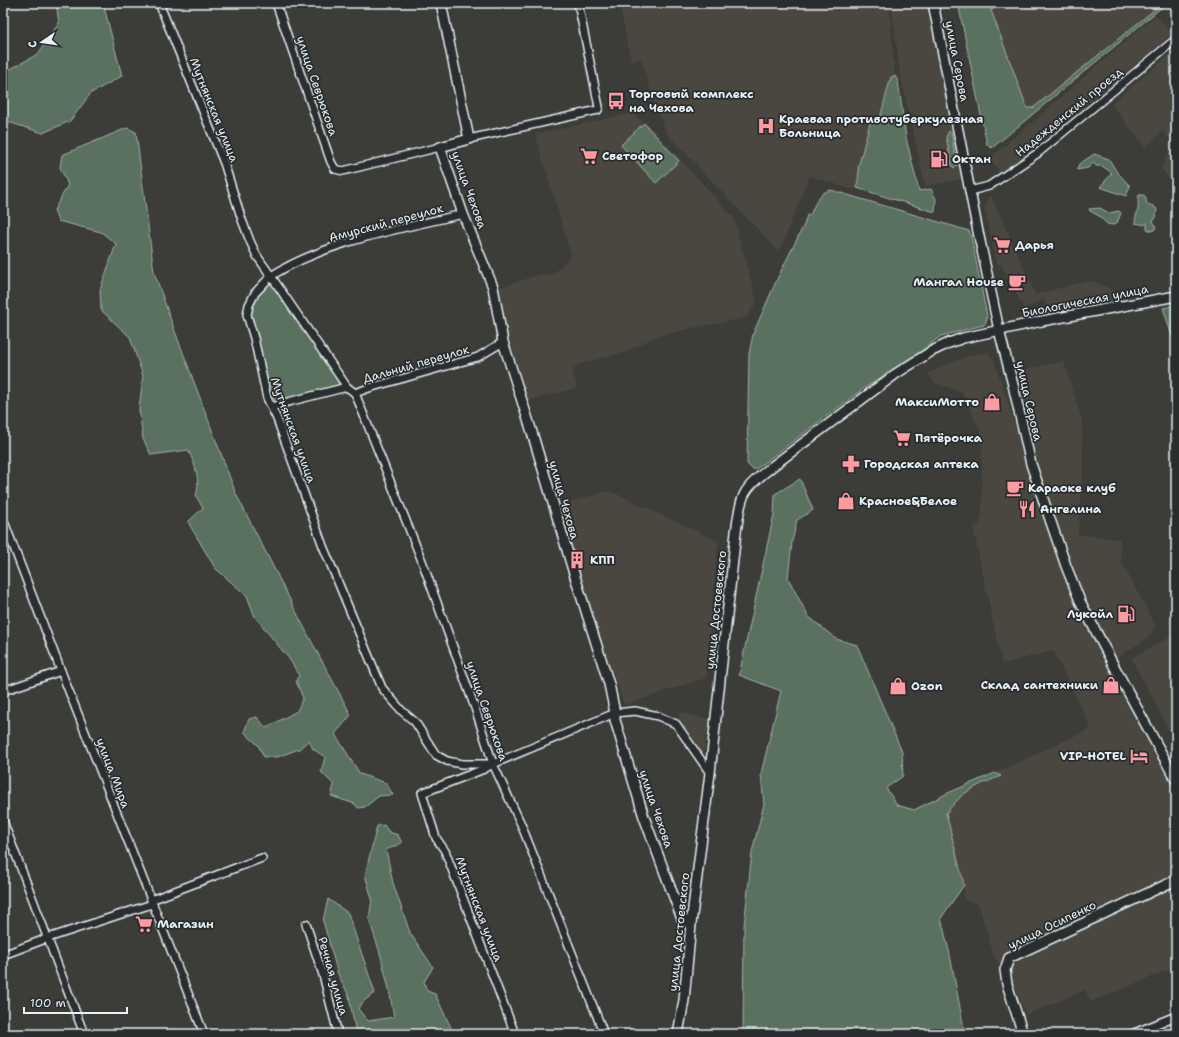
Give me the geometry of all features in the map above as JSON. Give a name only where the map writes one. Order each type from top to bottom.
[{"type":"street","name":"Мутнянская улица","points":[[159,3],[224,163],[250,240],[257,256],[271,276],[255,293],[249,304],[247,315],[254,338],[267,398],[272,407],[323,546],[382,688],[402,712],[415,722],[436,755],[447,761],[462,764],[493,764]]},
{"type":"street","name":"улица Севрюкова","points":[[276,3],[331,162],[335,169],[343,171]]},
{"type":"street","name":"улица Чехова","points":[[440,3],[469,139]]},
{"type":"street","name":"улица Чехова","points":[[343,171],[469,139],[596,112],[599,107],[578,3]]},
{"type":"street","name":"улица Серова","points":[[933,3],[970,191],[1031,464],[1066,566],[1080,601],[1176,780]]},
{"type":"street","name":"Надежденский проезд","points":[[970,191],[989,186],[1038,153],[1176,39]]},
{"type":"street","name":"улица Чехова","points":[[440,147],[463,214],[493,287],[503,342],[609,684],[615,720],[644,817],[682,919],[691,924]]},
{"type":"street","name":"Амурский переулок","points":[[271,276],[285,267],[355,240],[463,214]]},
{"type":"street","points":[[271,276],[347,387],[355,393]]},
{"type":"street","name":"Биологическая улица","points":[[1000,330],[1176,296]]},
{"type":"street","name":"улица Достоевского","points":[[678,1034],[684,1000],[691,924],[710,773],[736,532],[745,492],[774,465],[897,373],[932,351],[949,343],[963,338],[1000,330]]},
{"type":"street","name":"Дальний переулок","points":[[355,393],[478,357],[503,342]]},
{"type":"street","points":[[272,407],[347,387]]},
{"type":"street","name":"улица Севрюкова","points":[[355,393],[422,561],[473,700],[493,764],[521,824],[604,1034]]},
{"type":"street","name":"улица Мира","points":[[4,523],[204,1034]]},
{"type":"street","points":[[3,691],[61,671]]},
{"type":"street","points":[[493,764],[615,713],[635,711],[658,716],[676,724],[710,773]]},
{"type":"street","name":"Мутнянская улица","points":[[493,764],[484,769],[422,793],[436,838],[445,851],[515,1034]]},
{"type":"street","points":[[3,821],[84,1034]]},
{"type":"street","points":[[3,955],[152,902],[262,858]]},
{"type":"street","name":"улица Осипенко","points":[[1023,1034],[1007,984],[1005,970],[1009,958],[1176,880]]},
{"type":"street","name":"Речная улица","points":[[306,924],[322,974],[338,1034]]},
{"type":"street","points":[[1132,1034],[1176,1016]]},
{"type":"shaded area","name":"Краевая противотуберкулезная Больница","points":[[619,3],[889,3],[895,76],[891,77],[880,118],[859,171],[857,188],[850,189],[810,176],[779,252],[667,134],[656,110],[641,59],[631,62]]},
{"type":"shaded area","points":[[891,3],[929,3],[963,179],[925,186],[900,74]]},
{"type":"shaded area","points":[[958,3],[1167,3],[992,148],[987,145]]},
{"type":"shaded area","points":[[1156,15],[1172,34],[1001,174],[990,158]]},
{"type":"shaded area","points":[[1176,49],[1176,137],[1171,141],[1163,131],[1145,148],[1111,104]]},
{"type":"shaded area","points":[[633,113],[658,135],[734,218],[757,302],[746,318],[697,327],[655,337],[623,353],[572,367],[577,388],[527,401],[507,341],[498,288],[541,274],[552,275],[571,255],[535,134]]},
{"type":"shaded area","points":[[1176,140],[1176,186],[1161,169],[1172,143]]},
{"type":"shaded area","points":[[991,195],[1036,295],[1082,282],[1092,281],[1120,293],[1123,303],[1049,317],[1044,299],[1024,309],[1001,264],[997,264],[984,208],[987,199]]},
{"type":"shaded area","points":[[988,352],[993,357],[1016,427],[1025,462],[1063,572],[1077,605],[1176,794],[1176,967],[1091,1002],[1085,990],[1026,1015],[1008,971],[994,958],[979,905],[964,899],[964,885],[946,813],[962,795],[981,784],[1000,776],[995,773],[1091,728],[1053,651],[1002,664],[973,528],[979,525],[982,513],[982,436],[962,392],[935,383],[928,374],[949,363],[975,354]]},
{"type":"shaded area","points":[[1064,361],[1082,420],[1083,469],[1078,534],[1120,539],[1121,561],[1155,625],[1151,636],[1115,659],[1079,583],[1038,471],[1017,371]]},
{"type":"shaded area","points":[[608,491],[718,541],[706,678],[624,705],[575,563],[559,505]]},
{"type":"shaded area","points":[[1176,634],[1176,744],[1131,658]]},
{"type":"shaded area","points":[[679,712],[709,719],[704,753],[699,754],[678,721]]},
{"type":"green space","points":[[56,3],[103,3],[122,76],[91,93],[70,121],[43,133],[8,122],[3,115],[3,73],[38,54],[59,23]]},
{"type":"green space","points":[[958,3],[1005,3],[991,10],[1027,108],[1033,108],[1154,10],[1154,3],[1167,3],[992,148],[987,145]]},
{"type":"green space","points":[[895,76],[898,81],[906,138],[919,191],[931,189],[936,199],[935,212],[857,188],[858,168],[871,119],[880,118],[891,77]]},
{"type":"green space","points":[[644,123],[679,161],[656,183],[621,145]]},
{"type":"green space","points":[[127,128],[136,132],[154,272],[236,494],[351,715],[335,734],[360,774],[386,783],[393,795],[379,796],[365,807],[358,808],[355,804],[331,796],[334,785],[321,772],[325,757],[313,749],[309,740],[299,749],[277,757],[264,757],[258,745],[244,732],[249,719],[257,717],[266,728],[297,711],[303,698],[296,681],[299,675],[290,660],[255,617],[247,596],[215,568],[188,522],[203,508],[196,496],[198,479],[188,450],[151,455],[143,439],[139,409],[143,376],[130,337],[101,310],[100,290],[116,244],[101,232],[58,221],[54,210],[68,185],[60,167],[62,155]]},
{"type":"green space","points":[[949,131],[951,132],[957,165],[954,168],[952,166],[946,137]]},
{"type":"green space","points":[[1094,154],[1109,159],[1116,171],[1130,186],[1126,196],[1100,187],[1112,173],[1102,166],[1096,166],[1093,163],[1088,168],[1077,170],[1079,164]]},
{"type":"green space","points":[[831,190],[969,231],[987,316],[986,322],[984,325],[941,336],[920,352],[863,389],[756,469],[752,469],[747,464],[749,354],[753,334],[778,277],[804,225],[807,215],[810,215],[820,196]]},
{"type":"green space","points":[[1139,195],[1145,196],[1147,204],[1157,209],[1156,218],[1153,221],[1156,227],[1152,231],[1147,229],[1147,223],[1144,225],[1135,223]]},
{"type":"green space","points":[[1100,208],[1109,213],[1119,211],[1121,213],[1117,223],[1114,225],[1107,224],[1089,209]]},
{"type":"green space","points":[[268,283],[275,286],[320,352],[341,386],[281,401],[275,400],[272,397],[268,390],[258,338],[251,322],[249,309],[253,300]]},
{"type":"green space","points":[[1176,305],[1176,335],[1172,336],[1163,308]]},
{"type":"green space","points":[[800,479],[813,510],[797,520],[792,542],[788,578],[808,616],[836,639],[857,645],[902,752],[903,776],[886,788],[897,805],[914,810],[948,793],[995,773],[1001,776],[981,784],[962,795],[946,813],[964,885],[941,918],[950,955],[965,1034],[743,1034],[744,926],[752,852],[764,804],[761,774],[781,691],[739,675],[774,514],[775,494]]},
{"type":"green space","points":[[384,825],[389,832],[398,835],[402,843],[386,850],[393,883],[410,933],[433,967],[424,982],[427,991],[435,994],[454,1034],[356,1034],[349,996],[338,974],[323,921],[328,899],[348,913],[375,993],[365,1000],[358,1009],[368,1021],[394,1017],[380,953],[369,919],[372,899],[365,875],[377,826]]},
{"type":"place","name":"Торговый комплекс на Чехова","points":[[616,101]]},
{"type":"place","name":"Краевая противотуберкулезная Больница","points":[[766,126]]},
{"type":"place","name":"Светофор","points":[[589,156]]},
{"type":"place","name":"Октан","points":[[939,159]]},
{"type":"place","name":"Дарья","points":[[1002,245]]},
{"type":"place","name":"Мангал House","points":[[1017,282]]},
{"type":"place","name":"МаксиМотто","points":[[992,402]]},
{"type":"place","name":"Пятёрочка","points":[[902,438]]},
{"type":"place","name":"Городская аптека","points":[[851,464]]},
{"type":"place","name":"Караоке клуб","points":[[1015,488]]},
{"type":"place","name":"Красное&Белое","points":[[846,501]]},
{"type":"place","name":"Ангелина","points":[[1027,509]]},
{"type":"place","name":"КПП","points":[[577,560]]},
{"type":"place","name":"Лукойл","points":[[1126,614]]},
{"type":"place","name":"Склад сантехники","points":[[1111,685]]},
{"type":"place","name":"Ozon","points":[[898,686]]},
{"type":"place","name":"VIP-HOTEL","points":[[1139,756]]},
{"type":"place","name":"Магазин","points":[[144,924]]}]
